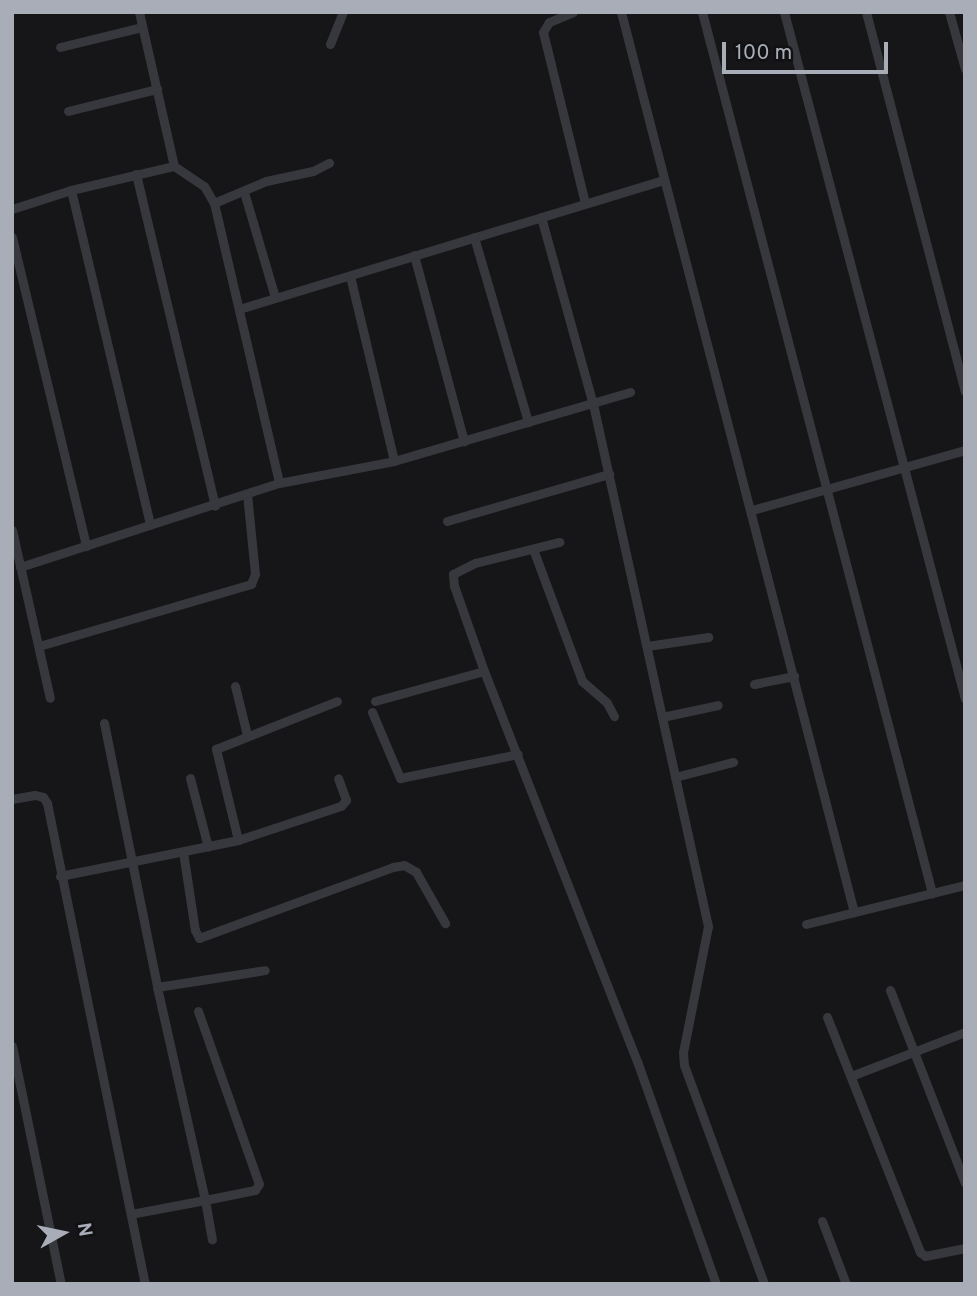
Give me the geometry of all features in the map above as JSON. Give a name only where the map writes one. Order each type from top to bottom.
[{"type":"street","points":[[139,12],[174,166],[204,186],[214,203],[279,483]]},
{"type":"street","points":[[330,44],[343,12]]},
{"type":"street","points":[[573,12],[549,22],[544,26],[543,32],[586,203]]},
{"type":"street","points":[[621,12],[854,912]]},
{"type":"street","points":[[702,12],[932,893]]},
{"type":"street","points":[[784,12],[965,699]]},
{"type":"street","points":[[866,12],[965,391]]},
{"type":"street","points":[[950,12],[965,69]]},
{"type":"street","points":[[60,47],[142,27]]},
{"type":"street","points":[[68,111],[157,89]]},
{"type":"street","points":[[214,203],[266,181],[313,171],[329,163]]},
{"type":"street","points":[[12,209],[71,190],[174,166]]},
{"type":"street","points":[[136,174],[215,506]]},
{"type":"street","points":[[239,309],[664,180]]},
{"type":"street","points":[[71,190],[150,524]]},
{"type":"street","points":[[244,192],[275,297]]},
{"type":"street","points":[[541,217],[593,404],[708,926],[683,1052],[684,1065],[764,1284]]},
{"type":"street","points":[[12,237],[86,546]]},
{"type":"street","points":[[474,237],[528,422]]},
{"type":"street","points":[[414,255],[464,441]]},
{"type":"street","points":[[349,276],[394,461]]},
{"type":"street","points":[[20,567],[150,524],[215,506],[279,483],[394,461],[630,392]]},
{"type":"street","points":[[752,510],[965,450]]},
{"type":"street","points":[[447,521],[609,474]]},
{"type":"street","points":[[39,646],[251,584],[255,573],[247,494]]},
{"type":"street","points":[[12,530],[50,698]]},
{"type":"street","points":[[559,542],[475,563],[453,574],[454,586],[484,671],[637,1061],[716,1284]]},
{"type":"street","points":[[533,549],[582,681],[607,703],[614,716]]},
{"type":"street","points":[[647,646],[709,637]]},
{"type":"street","points":[[375,701],[484,671]]},
{"type":"street","points":[[754,684],[794,676]]},
{"type":"street","points":[[235,685],[247,735]]},
{"type":"street","points":[[238,840],[216,749],[337,701]]},
{"type":"street","points":[[662,717],[718,705]]},
{"type":"street","points":[[372,712],[400,778],[517,754]]},
{"type":"street","points":[[104,723],[157,988],[212,1238]]},
{"type":"street","points":[[675,777],[733,762]]},
{"type":"street","points":[[190,778],[208,847]]},
{"type":"street","points":[[60,876],[131,864],[238,840],[341,806],[346,800],[338,778]]},
{"type":"street","points":[[12,799],[35,795],[43,797],[47,803],[145,1284]]},
{"type":"street","points":[[183,852],[195,930],[199,938],[404,865],[416,872],[445,923]]},
{"type":"street","points":[[806,924],[965,885]]},
{"type":"street","points":[[157,988],[265,970]]},
{"type":"street","points":[[890,990],[965,1183]]},
{"type":"street","points":[[131,1214],[255,1190],[259,1184],[198,1011]]},
{"type":"street","points":[[827,1017],[920,1252],[925,1256],[965,1248]]},
{"type":"street","points":[[851,1076],[965,1032]]},
{"type":"street","points":[[12,1046],[61,1284]]},
{"type":"street","points":[[822,1221],[846,1284]]}]
